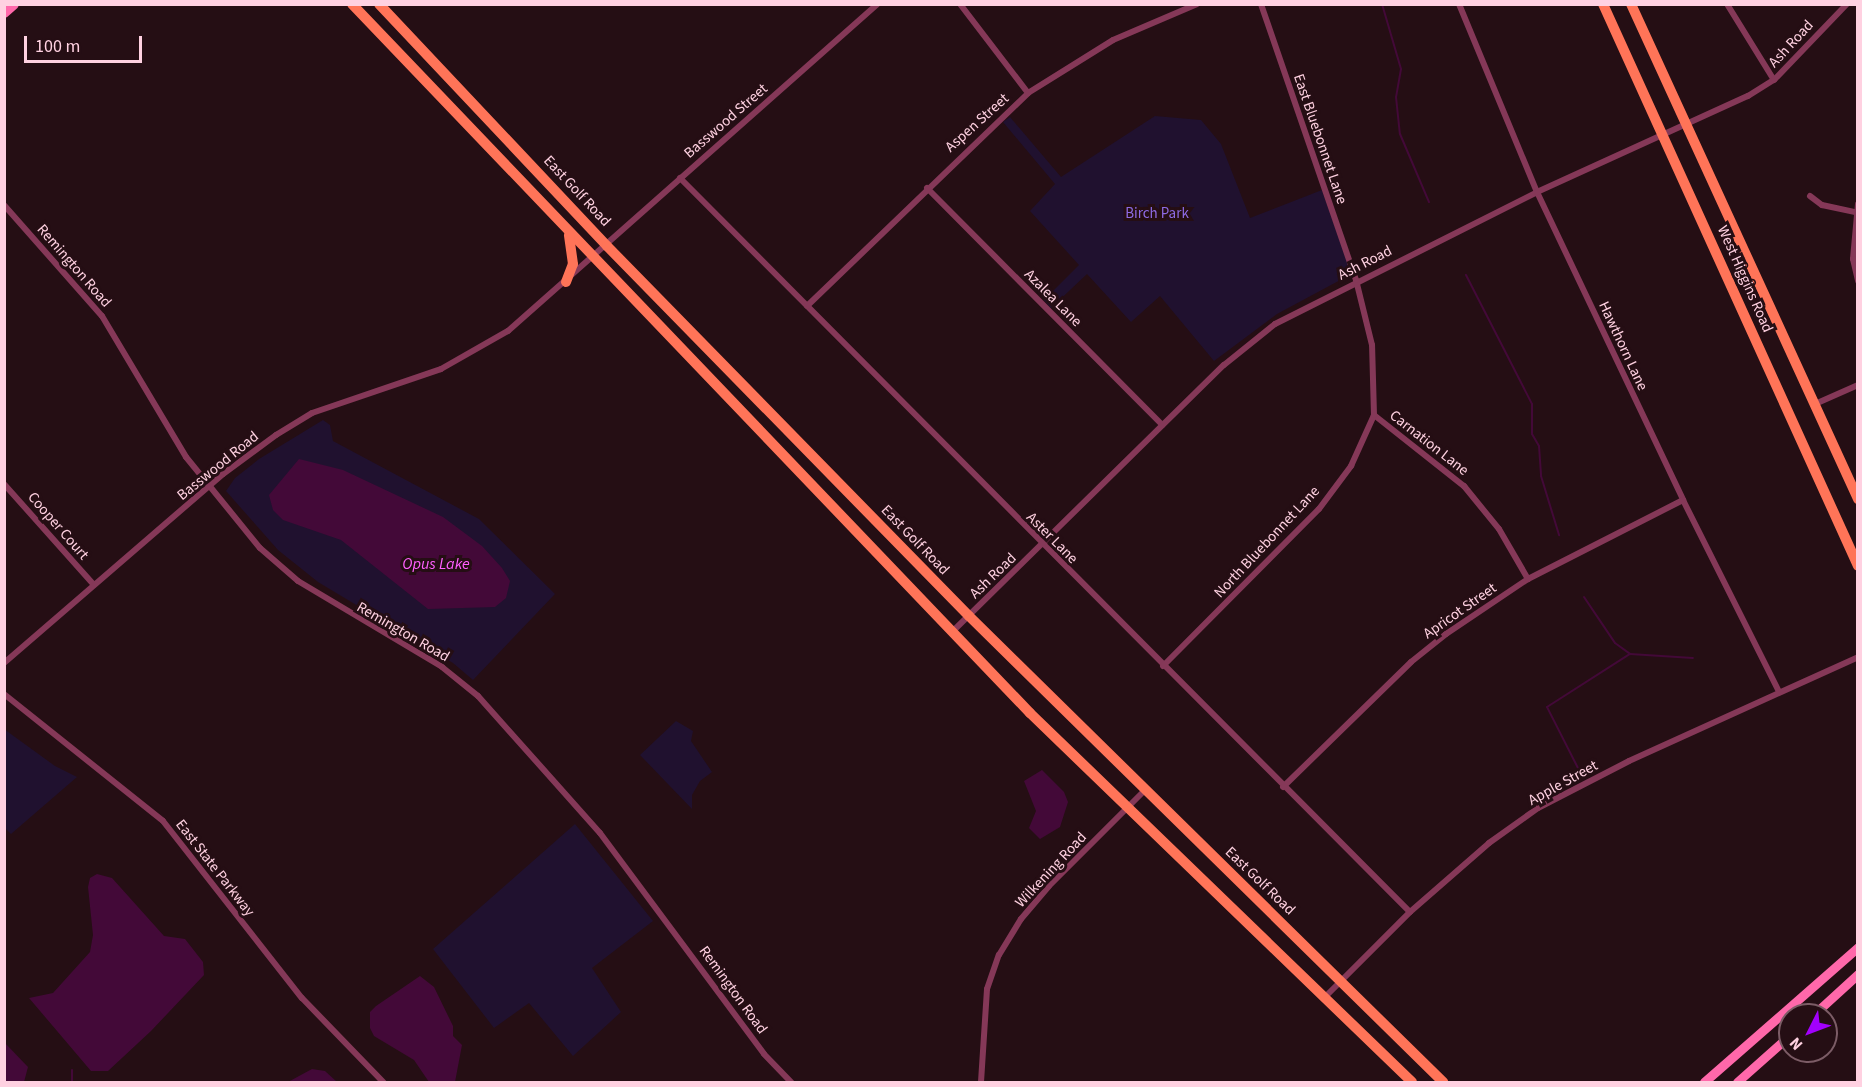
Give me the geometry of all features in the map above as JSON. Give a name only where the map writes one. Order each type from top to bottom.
[{"type":"main road","points":[[4,13],[14,4]]},
{"type":"main road","points":[[352,4],[952,632],[1412,1083]]},
{"type":"main road","name":"East Golf Road","points":[[380,4],[607,246],[969,616],[1144,791],[1341,980],[1443,1083]]},
{"type":"main road","name":"West Higgins Road","points":[[1603,4],[1857,566]]},
{"type":"main road","name":"West Higgins Road","points":[[1632,4],[1857,499]]},
{"type":"main road","points":[[566,282],[574,255],[567,229]]},
{"type":"main road","points":[[1704,1083],[1857,947]]},
{"type":"main road","points":[[1825,1003],[1857,974]]},
{"type":"main road","points":[[1737,1083],[1778,1046]]},
{"type":"street","name":"Basswood Street","points":[[594,258],[680,178],[877,4]]},
{"type":"street","points":[[960,4],[1028,93]]},
{"type":"street","name":"Aspen Street","points":[[807,306],[1028,93],[1113,40],[1197,4]]},
{"type":"street","name":"East Bluebonnet Lane","points":[[1261,4],[1356,280]]},
{"type":"street","name":"Hawthorn Lane","points":[[1459,4],[1537,192],[1683,500],[1779,692]]},
{"type":"street","points":[[1727,4],[1774,80]]},
{"type":"street","name":"Ash Road","points":[[952,632],[1043,545],[1224,364],[1275,324],[1356,280],[1537,192],[1687,125],[1774,80],[1848,4]]},
{"type":"street","name":"Aster Lane","points":[[680,178],[1283,787],[1410,912]]},
{"type":"street","name":"Azalea Lane","points":[[927,188],[1162,425]]},
{"type":"street","points":[[1810,196],[1822,205],[1855,212]]},
{"type":"street","points":[[1857,204],[1853,259],[1857,281]]},
{"type":"street","name":"Remington Road","points":[[4,205],[102,316],[209,489],[260,548],[298,581],[442,667],[478,696],[600,833],[764,1054],[791,1083]]},
{"type":"street","name":"Basswood Road","points":[[4,663],[248,454],[312,413],[441,369],[485,345],[594,258]]},
{"type":"street","name":"North Bluebonnet Lane","points":[[1163,666],[1319,509],[1351,466],[1374,415],[1372,345],[1356,280]]},
{"type":"street","points":[[1815,404],[1857,385]]},
{"type":"street","name":"Carnation Lane","points":[[1374,415],[1464,486],[1499,529],[1528,579]]},
{"type":"street","name":"Cooper Court","points":[[4,484],[94,585]]},
{"type":"street","name":"Apricot Street","points":[[1283,787],[1411,662],[1528,579],[1683,500]]},
{"type":"street","name":"Apple Street","points":[[1325,997],[1410,912],[1489,843],[1538,808],[1629,761],[1857,657]]},
{"type":"street","name":"East State Parkway","points":[[4,694],[163,821],[302,998],[382,1083]]},
{"type":"street","name":"Wilkening Road","points":[[981,1083],[987,989],[999,955],[1049,886],[1144,791]]},
{"type":"green space","name":"Birch Park","points":[[1155,116],[1201,120],[1221,144],[1250,218],[1322,190],[1349,267],[1344,278],[1277,314],[1214,361],[1160,296],[1131,322],[1087,274],[1051,308],[1044,300],[1079,265],[1030,211],[1055,184],[1003,122],[1010,117],[1061,177]]},
{"type":"green space","points":[[323,420],[330,425],[333,441],[479,519],[555,594],[473,680],[453,663],[318,582],[278,550],[226,491],[235,478],[259,459]]},
{"type":"green space","points":[[676,721],[693,731],[691,741],[712,772],[700,781],[692,795],[692,809],[640,755]]},
{"type":"green space","points":[[4,729],[55,766],[77,777],[11,834],[5,828]]},
{"type":"green space","points":[[575,824],[653,921],[592,968],[621,1012],[573,1056],[529,1003],[494,1028],[433,949]]},
{"type":"water","name":"Opus Lake","points":[[299,459],[343,470],[443,517],[482,546],[502,568],[510,581],[506,598],[495,607],[428,609],[341,540],[283,520],[273,510],[269,495]]},
{"type":"water","points":[[1042,770],[1064,792],[1068,802],[1060,827],[1040,839],[1029,828],[1036,811],[1024,781]]},
{"type":"water","points":[[97,874],[112,878],[164,936],[185,939],[203,962],[204,975],[151,1031],[108,1071],[91,1071],[29,998],[53,993],[90,952],[93,935],[88,887],[90,878]]},
{"type":"water","points":[[420,976],[434,987],[453,1026],[453,1036],[462,1045],[455,1082],[429,1082],[414,1060],[374,1036],[370,1028],[370,1012]]},
{"type":"water","points":[[4,1042],[28,1067],[24,1082],[5,1082]]},
{"type":"water","points":[[312,1069],[325,1071],[337,1082],[288,1082]]},
{"type":"waterway","points":[[1382,4],[1401,69],[1396,97],[1400,134],[1429,202]]},
{"type":"waterway","points":[[1466,275],[1532,404],[1532,434],[1539,446],[1541,476],[1559,535]]},
{"type":"waterway","points":[[1584,597],[1615,643],[1630,654]]},
{"type":"waterway","points":[[1630,654],[1693,658]]},
{"type":"waterway","points":[[1581,774],[1547,707],[1630,654]]},
{"type":"waterway","points":[[72,1070],[72,1082]]}]
